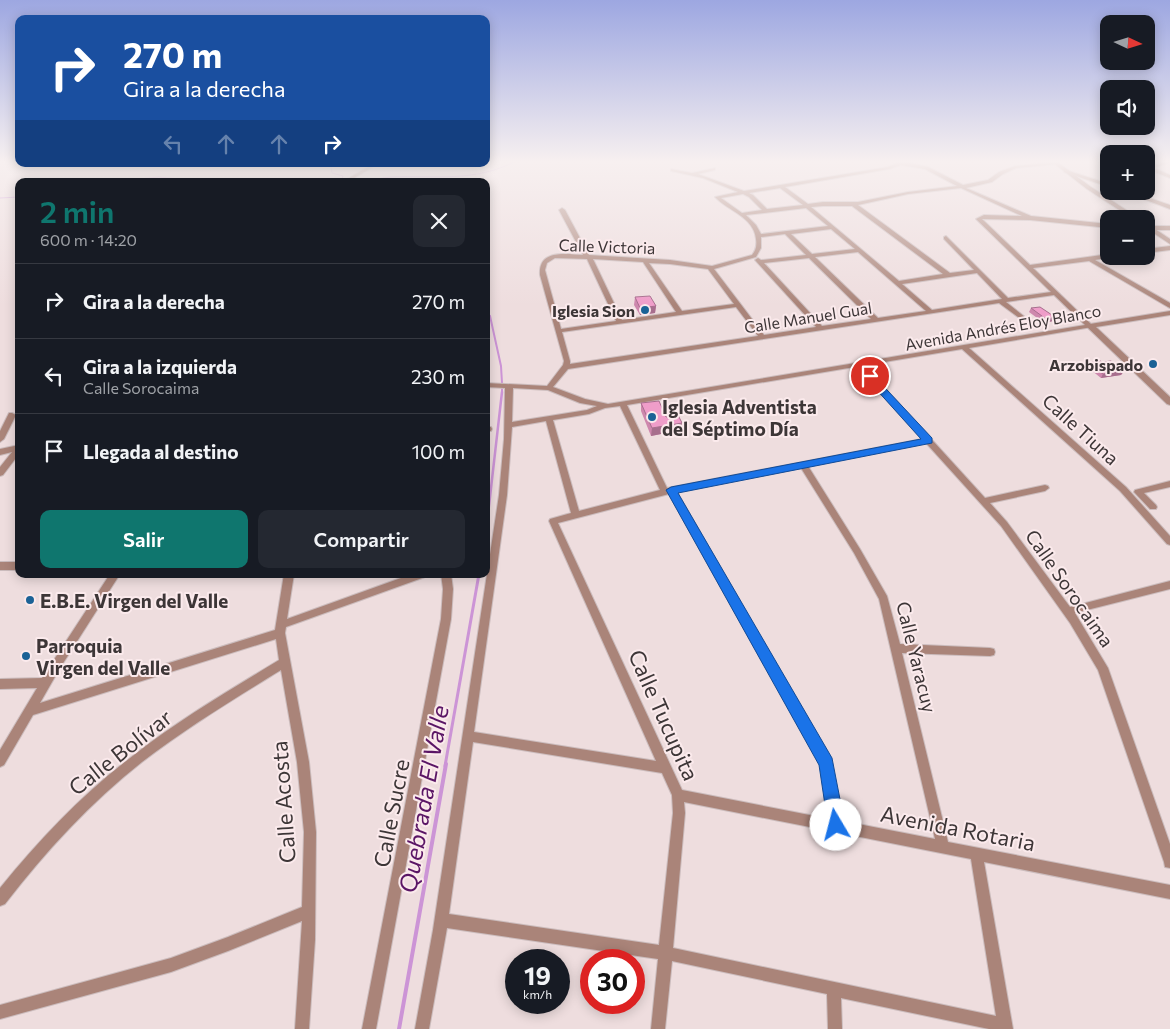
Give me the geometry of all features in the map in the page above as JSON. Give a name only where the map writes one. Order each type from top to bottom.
[{"type":"street","points":[[732,209],[743,214],[756,227],[759,236],[758,252],[754,256],[821,329]]},
{"type":"street","points":[[743,214],[783,209]]},
{"type":"street","points":[[811,209],[930,311]]},
{"type":"street","points":[[860,209],[948,275]]},
{"type":"street","points":[[1013,209],[1033,218]]},
{"type":"street","points":[[562,210],[620,322]]},
{"type":"street","points":[[1100,225],[1033,218],[982,217],[979,219],[1170,402]]},
{"type":"street","points":[[759,236],[832,227]]},
{"type":"street","points":[[1155,227],[1170,228]]},
{"type":"street","points":[[786,232],[876,320]]},
{"type":"street","points":[[1155,232],[1170,242]]},
{"type":"street","points":[[946,238],[978,271],[1003,301],[1033,326]]},
{"type":"street","points":[[1155,250],[1170,248]]},
{"type":"street","points":[[760,262],[858,250]]},
{"type":"street","name":"Calle Victoria","points":[[565,368],[567,361],[544,275],[544,263],[549,258],[556,256],[588,257],[708,267],[722,266],[754,256]]},
{"type":"street","points":[[1029,267],[1100,257]]},
{"type":"street","points":[[1090,259],[1170,306]]},
{"type":"street","points":[[645,261],[680,313]]},
{"type":"street","points":[[708,267],[763,338]]},
{"type":"street","points":[[897,283],[978,271]]},
{"type":"street","name":"Calle Manuel Gual","points":[[565,368],[1056,293]]},
{"type":"street","points":[[559,331],[738,305]]},
{"type":"street","name":"Avenida Andrés Eloy Blanco","points":[[603,406],[1170,313]]},
{"type":"street","name":"Calle Tiuna","points":[[964,347],[1122,488],[1170,542]]},
{"type":"street","name":"Calle Sorocaima","points":[[859,365],[1016,540],[1087,639],[1103,668],[1170,862]]},
{"type":"street","points":[[549,388],[565,368]]},
{"type":"street","points":[[490,385],[549,388],[583,401],[603,406]]},
{"type":"street","points":[[422,1029],[441,920],[503,495],[509,426],[509,386]]},
{"type":"street","points":[[623,404],[668,491],[826,763],[836,825]]},
{"type":"street","points":[[509,426],[593,411],[603,406]]},
{"type":"street","points":[[0,439],[12,415]]},
{"type":"street","points":[[549,420],[576,514],[668,491],[928,440]]},
{"type":"street","points":[[0,452],[15,449]]},
{"type":"street","points":[[0,473],[15,453]]},
{"type":"street","name":"Calle Yaracuy","points":[[803,465],[880,590],[887,608],[943,846]]},
{"type":"street","points":[[1153,507],[1138,492],[1170,484]]},
{"type":"street","points":[[983,501],[1045,488]]},
{"type":"street","points":[[1149,489],[1170,489]]},
{"type":"street","name":"Calle Tucupita","points":[[576,514],[553,521],[678,795],[679,813],[658,1029]]},
{"type":"street","points":[[0,566],[15,564]]},
{"type":"street","points":[[0,761],[46,683],[112,578]]},
{"type":"street","name":"Calle Acosta","points":[[288,578],[281,629],[308,806],[309,911],[302,1029]]},
{"type":"street","points":[[29,711],[281,629],[412,578]]},
{"type":"street","name":"Calle Sucre","points":[[370,1029],[446,619],[448,588],[447,578]]},
{"type":"street","points":[[1068,611],[1170,585]]},
{"type":"street","points":[[896,648],[990,652]]},
{"type":"street","name":"Calle Bolívar","points":[[0,899],[59,829],[106,784],[162,741],[286,661]]},
{"type":"street","points":[[0,684],[46,683]]},
{"type":"street","points":[[468,736],[666,768]]},
{"type":"street","name":"Avenida Rotaria","points":[[678,795],[1170,892]]},
{"type":"street","points":[[441,920],[666,953],[1006,1027],[976,853]]},
{"type":"street","points":[[0,1012],[171,965],[309,911]]},
{"type":"street","points":[[834,989],[835,1029]]},
{"type":"building","points":[[650,296],[656,306],[640,308],[635,297]]},
{"type":"building","points":[[1040,307],[1055,317],[1046,319],[1031,308]]},
{"type":"building","points":[[1111,361],[1124,371],[1103,374],[1088,363]]},
{"type":"building","points":[[659,401],[666,417],[678,415],[682,423],[652,428],[641,403]]},
{"type":"waterway","name":"Quebrada El Valle","points":[[490,316],[501,366],[502,383]]},
{"type":"waterway","name":"Quebrada El Valle","points":[[490,497],[502,392]]},
{"type":"waterway","name":"Quebrada El Valle","points":[[445,766],[478,578]]},
{"type":"waterway","name":"Quebrada El Valle","points":[[399,1029],[446,764]]},
{"type":"place","name":"Iglesia Sion","points":[[645,310]]},
{"type":"place","name":"Arzobispado","points":[[1153,364]]},
{"type":"place","name":"Iglesia Adventista del Séptimo Día","points":[[652,417]]},
{"type":"place","name":"E.B.E. Virgen del Valle","points":[[30,600]]},
{"type":"place","name":"Parroquia Virgen del Valle","points":[[26,656]]},
{"type":"route","points":[[836,825],[830,778],[826,763],[671,490],[928,440],[870,376]]}]
